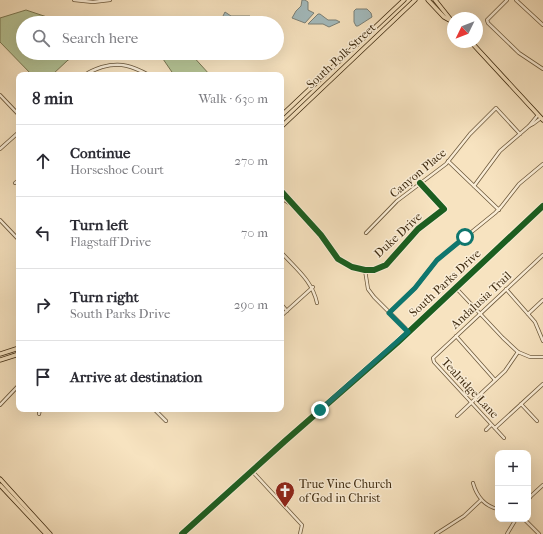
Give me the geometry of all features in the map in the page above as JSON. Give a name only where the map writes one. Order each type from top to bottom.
[{"type":"main road","name":"South Polk Street","points":[[284,113],[404,0]]},
{"type":"main road","name":"South Polk Street","points":[[284,123],[415,0]]},
{"type":"main road","points":[[428,0],[444,17],[453,22],[436,0]]},
{"type":"main road","points":[[477,48],[541,117]]},
{"type":"main road","points":[[0,354],[16,349]]},
{"type":"main road","points":[[0,360],[16,355]]},
{"type":"main road","points":[[0,479],[50,534]]},
{"type":"main road","points":[[0,485],[46,534]]},
{"type":"street","points":[[74,0],[93,2],[110,0]]},
{"type":"street","points":[[507,0],[487,20],[500,36],[519,53],[543,69]]},
{"type":"street","points":[[516,0],[543,25]]},
{"type":"street","points":[[90,72],[95,69],[114,64],[125,65],[142,72]]},
{"type":"street","points":[[0,95],[16,112]]},
{"type":"street","name":"Canyon Place","points":[[366,233],[397,201],[448,161],[470,134],[496,108],[520,134]]},
{"type":"street","points":[[474,186],[500,151],[541,117]]},
{"type":"street","points":[[0,149],[16,135]]},
{"type":"street","points":[[448,161],[499,210]]},
{"type":"street","points":[[389,313],[415,288],[437,260],[499,210],[519,184],[543,164]]},
{"type":"street","name":"Duke Drive","points":[[365,270],[374,270],[386,265],[418,229],[444,208],[420,184]]},
{"type":"street","points":[[284,194],[321,235],[338,259],[352,267],[365,270],[368,289],[408,332]]},
{"type":"street","points":[[284,200],[296,207]]},
{"type":"street","name":"South Parks Drive","points":[[182,534],[408,332],[543,206]]},
{"type":"street","points":[[0,220],[16,237]]},
{"type":"street","points":[[284,255],[313,288],[317,303]]},
{"type":"street","name":"Andalusia Trail","points":[[432,360],[433,357],[543,255]]},
{"type":"street","points":[[284,314],[313,288]]},
{"type":"street","points":[[456,288],[518,352],[530,357],[543,357]]},
{"type":"street","points":[[506,289],[535,322],[543,341]]},
{"type":"street","points":[[528,314],[543,300]]},
{"type":"street","points":[[284,308],[287,311]]},
{"type":"street","points":[[456,336],[495,380]]},
{"type":"street","points":[[457,416],[505,371],[518,352]]},
{"type":"street","name":"Tealridge Lane","points":[[432,360],[504,438]]},
{"type":"street","points":[[495,428],[543,384]]},
{"type":"street","points":[[0,405],[16,388]]},
{"type":"street","points":[[522,404],[537,421]]},
{"type":"street","points":[[157,412],[166,421]]},
{"type":"street","points":[[486,430],[491,425]]},
{"type":"street","points":[[252,471],[302,525],[300,534]]},
{"type":"street","points":[[473,484],[481,500],[488,506],[495,508]]},
{"type":"street","points":[[531,496],[543,485]]},
{"type":"street","points":[[436,534],[464,516],[477,506],[481,500]]},
{"type":"street","points":[[507,534],[514,522]]},
{"type":"street","points":[[527,522],[539,534]]},
{"type":"green space","points":[[26,10],[44,16],[16,16],[16,58],[0,42],[0,18]]},
{"type":"green space","points":[[17,60],[68,60],[55,72],[29,72]]},
{"type":"green space","points":[[164,60],[196,60],[207,72],[172,72]]},
{"type":"water","points":[[302,0],[308,2],[308,10],[314,13],[305,23],[292,18],[301,6]]},
{"type":"water","points":[[356,9],[367,9],[371,13],[372,17],[356,26],[354,22],[354,11]]},
{"type":"water","points":[[225,12],[231,16],[223,16]]},
{"type":"water","points":[[318,14],[328,20],[336,20],[340,22],[329,27],[323,24],[308,24]]},
{"type":"cycle path","points":[[284,194],[321,235],[338,259],[352,267],[365,270],[374,270],[386,265],[418,229],[444,209],[420,183]]},
{"type":"cycle path","points":[[182,534],[397,343],[543,206]]},
{"type":"place","name":"True Vine Church of God in Christ","points":[[285,508]]},
{"type":"route","points":[[320,410],[408,332],[389,313],[415,288],[444,253],[465,237]]}]
